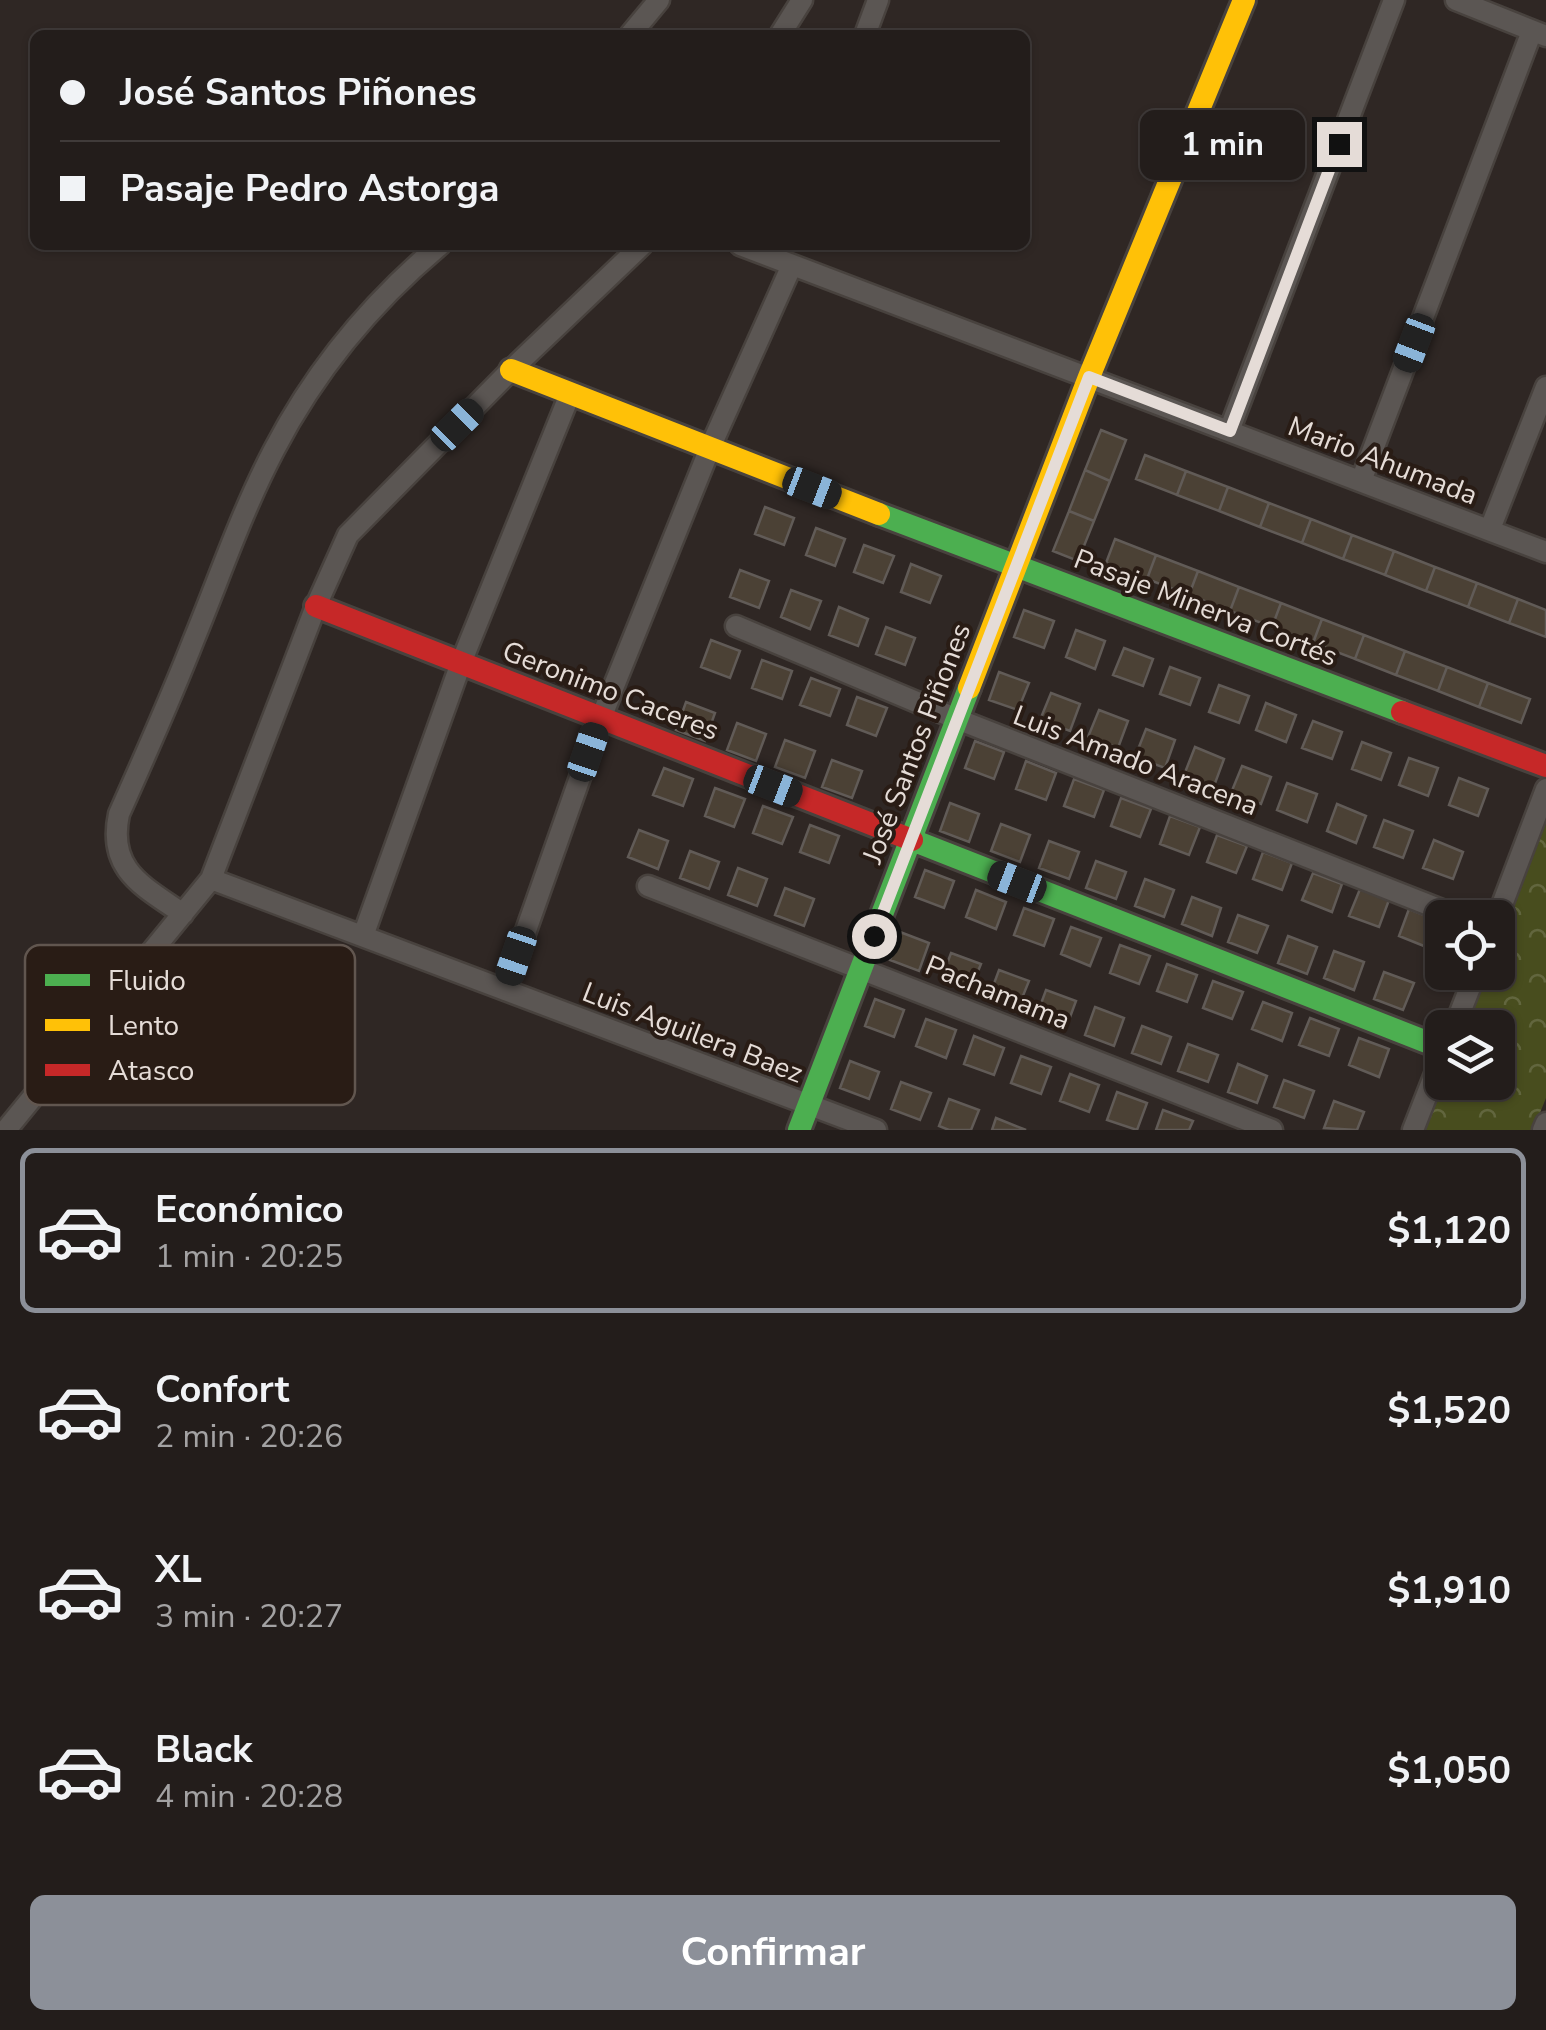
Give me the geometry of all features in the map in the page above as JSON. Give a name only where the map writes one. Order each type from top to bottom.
[{"type":"street","points":[[634,30],[659,0]]},
{"type":"street","points":[[783,30],[802,0]]},
{"type":"street","points":[[867,30],[878,0]]},
{"type":"street","name":"José Santos Piñones","points":[[800,1130],[1089,377],[1244,0]]},
{"type":"street","points":[[1230,431],[1394,0]]},
{"type":"street","points":[[1361,482],[1539,34],[1472,3]]},
{"type":"street","points":[[183,914],[136,882],[127,871],[116,846],[119,814],[253,493],[297,409],[351,333],[435,250]]},
{"type":"street","points":[[158,945],[211,879],[316,606],[348,534],[637,250]]},
{"type":"street","name":"Mario Ahumada","points":[[753,250],[1546,552]]},
{"type":"street","points":[[504,990],[600,718],[710,448],[792,265]]},
{"type":"street","name":"Pasaje Minerva Cortés","points":[[512,370],[1016,568],[1546,766]]},
{"type":"street","points":[[1490,530],[1546,386]]},
{"type":"street","points":[[363,936],[461,663],[570,394]]},
{"type":"street","name":"Geronimo Caceres","points":[[316,606],[1425,1041]]},
{"type":"street","name":"Luis Amado Aracena","points":[[736,626],[957,720],[1425,903]]},
{"type":"street","points":[[1504,900],[1546,789]]},
{"type":"street","name":"Luis Aguilera Baez","points":[[211,879],[876,1130]]},
{"type":"street","name":"Pachamama","points":[[648,886],[1272,1130]]},
{"type":"street","points":[[1413,1130],[1425,1099]]},
{"type":"street","points":[[6,1130],[26,1105]]},
{"type":"street","points":[[1543,1130],[1546,1123]]},
{"type":"green space","points":[[1546,823],[1546,1098],[1533,1130],[1425,1130],[1437,1100],[1515,1100],[1515,1010],[1472,1010],[1480,990],[1515,990],[1515,902]]},
{"type":"building","points":[[1101,430],[1126,440],[1110,481],[1085,470]]},
{"type":"building","points":[[1145,455],[1186,471],[1177,495],[1136,479]]},
{"type":"building","points":[[1085,470],[1110,481],[1094,521],[1069,511]]},
{"type":"building","points":[[1186,471],[1228,487],[1219,511],[1177,495]]},
{"type":"building","points":[[1228,487],[1269,503],[1260,527],[1219,511]]},
{"type":"building","points":[[1269,503],[1311,519],[1302,543],[1260,527]]},
{"type":"building","points":[[765,507],[794,518],[784,545],[755,534]]},
{"type":"building","points":[[1069,511],[1094,521],[1078,561],[1053,551]]},
{"type":"building","points":[[1311,519],[1352,535],[1343,559],[1302,543]]},
{"type":"building","points":[[816,528],[845,539],[835,566],[806,555]]},
{"type":"building","points":[[1352,535],[1394,551],[1385,575],[1343,559]]},
{"type":"building","points":[[1115,539],[1156,555],[1147,579],[1106,563]]},
{"type":"building","points":[[864,545],[894,556],[883,583],[854,572]]},
{"type":"building","points":[[1394,551],[1435,567],[1426,591],[1385,575]]},
{"type":"building","points":[[1156,555],[1198,571],[1189,595],[1147,579]]},
{"type":"building","points":[[911,564],[941,576],[930,603],[901,592]]},
{"type":"building","points":[[1435,567],[1477,583],[1468,607],[1426,591]]},
{"type":"building","points":[[740,570],[769,581],[759,608],[730,597]]},
{"type":"building","points":[[1198,571],[1239,587],[1230,611],[1189,595]]},
{"type":"building","points":[[1477,583],[1518,599],[1509,623],[1468,607]]},
{"type":"building","points":[[1239,587],[1281,603],[1272,627],[1230,611]]},
{"type":"building","points":[[791,590],[821,601],[810,629],[781,617]]},
{"type":"building","points":[[1518,599],[1546,610],[1546,637],[1509,623]]},
{"type":"building","points":[[1281,603],[1322,619],[1313,643],[1272,627]]},
{"type":"building","points":[[839,607],[868,619],[858,646],[829,635]]},
{"type":"building","points":[[1024,610],[1054,621],[1044,648],[1014,637]]},
{"type":"building","points":[[1322,619],[1364,635],[1355,659],[1313,643]]},
{"type":"building","points":[[886,627],[915,638],[905,665],[876,654]]},
{"type":"building","points":[[1076,630],[1105,641],[1095,669],[1066,657]]},
{"type":"building","points":[[1364,635],[1405,651],[1396,675],[1355,659]]},
{"type":"building","points":[[711,640],[740,651],[730,678],[701,667]]},
{"type":"building","points":[[1124,648],[1153,659],[1143,686],[1113,675]]},
{"type":"building","points":[[1405,651],[1447,667],[1438,691],[1396,675]]},
{"type":"building","points":[[762,660],[792,671],[782,699],[752,688]]},
{"type":"building","points":[[1170,667],[1200,678],[1190,705],[1160,694]]},
{"type":"building","points":[[1447,667],[1488,683],[1479,707],[1438,691]]},
{"type":"building","points":[[999,672],[1029,683],[1018,710],[989,700]]},
{"type":"building","points":[[811,678],[840,689],[830,716],[800,705]]},
{"type":"building","points":[[1488,683],[1530,699],[1521,723],[1479,707]]},
{"type":"building","points":[[1219,685],[1249,696],[1239,723],[1209,712]]},
{"type":"building","points":[[1051,693],[1080,704],[1070,731],[1040,720]]},
{"type":"building","points":[[857,697],[887,708],[876,736],[847,725]]},
{"type":"building","points":[[686,702],[715,713],[705,741],[676,730]]},
{"type":"building","points":[[1266,703],[1296,715],[1286,742],[1256,730]]},
{"type":"building","points":[[1099,710],[1128,721],[1118,748],[1088,737]]},
{"type":"building","points":[[1313,721],[1342,732],[1332,759],[1302,748]]},
{"type":"building","points":[[737,723],[766,734],[756,761],[727,750]]},
{"type":"building","points":[[1146,729],[1175,740],[1165,768],[1135,757]]},
{"type":"building","points":[[785,740],[815,751],[805,778],[775,767]]},
{"type":"building","points":[[975,741],[1004,752],[994,779],[965,768]]},
{"type":"building","points":[[1362,742],[1391,753],[1381,780],[1352,769]]},
{"type":"building","points":[[1195,747],[1224,759],[1214,786],[1184,775]]},
{"type":"building","points":[[1409,758],[1438,768],[1428,796],[1399,785]]},
{"type":"building","points":[[832,760],[862,771],[852,798],[822,787]]},
{"type":"building","points":[[1026,761],[1056,773],[1046,800],[1016,789]]},
{"type":"building","points":[[1242,766],[1271,777],[1261,804],[1231,793]]},
{"type":"building","points":[[664,768],[693,779],[683,806],[653,795]]},
{"type":"building","points":[[1459,778],[1488,789],[1478,816],[1449,805]]},
{"type":"building","points":[[1074,779],[1104,790],[1094,817],[1064,806]]},
{"type":"building","points":[[1287,783],[1317,794],[1307,822],[1277,810]]},
{"type":"building","points":[[715,788],[745,799],[734,827],[705,816]]},
{"type":"building","points":[[1121,798],[1151,809],[1140,837],[1111,826]]},
{"type":"building","points":[[950,803],[979,814],[969,842],[940,831]]},
{"type":"building","points":[[1337,804],[1366,816],[1356,843],[1327,831]]},
{"type":"building","points":[[763,806],[793,817],[782,844],[753,833]]},
{"type":"building","points":[[1170,816],[1200,827],[1189,855],[1160,844]]},
{"type":"building","points":[[1384,820],[1413,831],[1403,858],[1374,847]]},
{"type":"building","points":[[1001,824],[1030,835],[1020,862],[991,851]]},
{"type":"building","points":[[810,825],[839,836],[829,863],[800,852]]},
{"type":"building","points":[[639,830],[668,841],[658,869],[628,857]]},
{"type":"building","points":[[1217,835],[1247,846],[1236,873],[1207,862]]},
{"type":"building","points":[[1434,840],[1463,852],[1453,879],[1423,868]]},
{"type":"building","points":[[1049,841],[1079,852],[1069,879],[1039,868]]},
{"type":"building","points":[[690,851],[719,862],[709,889],[680,878]]},
{"type":"building","points":[[1263,852],[1292,863],[1282,890],[1253,879]]},
{"type":"building","points":[[1096,861],[1126,872],[1116,899],[1086,888]]},
{"type":"building","points":[[738,868],[767,879],[757,906],[728,895]]},
{"type":"building","points":[[925,870],[954,881],[944,908],[915,897]]},
{"type":"building","points":[[1313,873],[1342,884],[1332,912],[1302,900]]},
{"type":"building","points":[[1145,879],[1174,890],[1164,917],[1135,906]]},
{"type":"building","points":[[785,888],[814,899],[804,926],[775,915]]},
{"type":"building","points":[[1360,889],[1389,900],[1379,927],[1349,916]]},
{"type":"building","points":[[976,890],[1006,902],[996,929],[966,917]]},
{"type":"building","points":[[1192,897],[1221,908],[1212,936],[1182,924]]},
{"type":"building","points":[[1024,908],[1054,919],[1044,946],[1014,935]]},
{"type":"building","points":[[1409,909],[1425,915],[1425,946],[1399,936]]},
{"type":"building","points":[[1238,915],[1268,926],[1257,953],[1228,942]]},
{"type":"building","points":[[1071,927],[1101,938],[1090,966],[1061,954]]},
{"type":"building","points":[[900,932],[929,943],[919,971],[890,960]]},
{"type":"building","points":[[1288,936],[1317,947],[1307,974],[1278,963]]},
{"type":"building","points":[[1120,945],[1150,956],[1139,984],[1110,973]]},
{"type":"building","points":[[1334,951],[1364,962],[1354,990],[1324,978]]},
{"type":"building","points":[[951,953],[981,964],[970,991],[941,980]]},
{"type":"building","points":[[1167,964],[1197,975],[1187,1002],[1157,991]]},
{"type":"building","points":[[999,970],[1029,981],[1018,1008],[989,997]]},
{"type":"building","points":[[1384,972],[1414,983],[1403,1010],[1374,999]]},
{"type":"building","points":[[1213,981],[1243,992],[1232,1019],[1203,1008]]},
{"type":"building","points":[[1046,990],[1076,1001],[1066,1028],[1036,1017]]},
{"type":"building","points":[[875,999],[904,1010],[894,1037],[865,1026]]},
{"type":"building","points":[[1263,1002],[1292,1013],[1282,1041],[1252,1029]]},
{"type":"building","points":[[1095,1007],[1124,1018],[1114,1046],[1085,1035]]},
{"type":"building","points":[[1310,1018],[1339,1029],[1329,1056],[1299,1045]]},
{"type":"building","points":[[926,1019],[956,1030],[946,1058],[916,1046]]},
{"type":"building","points":[[1142,1026],[1171,1037],[1161,1064],[1132,1053]]},
{"type":"building","points":[[974,1036],[1004,1048],[994,1075],[964,1064]]},
{"type":"building","points":[[1359,1038],[1389,1049],[1379,1077],[1349,1065]]},
{"type":"building","points":[[1188,1044],[1218,1055],[1208,1082],[1178,1071]]},
{"type":"building","points":[[1021,1056],[1051,1067],[1041,1094],[1011,1083]]},
{"type":"building","points":[[850,1061],[879,1072],[869,1099],[840,1088]]},
{"type":"building","points":[[1238,1064],[1267,1076],[1257,1103],[1228,1092]]},
{"type":"building","points":[[1070,1074],[1099,1085],[1089,1112],[1060,1101]]},
{"type":"building","points":[[1284,1080],[1314,1091],[1304,1118],[1274,1107]]},
{"type":"building","points":[[901,1082],[931,1093],[920,1120],[891,1109]]},
{"type":"building","points":[[1117,1092],[1147,1103],[1137,1130],[1107,1120]]},
{"type":"building","points":[[949,1099],[979,1110],[971,1130],[939,1126]]},
{"type":"building","points":[[1334,1101],[1364,1112],[1357,1130],[1324,1128]]},
{"type":"building","points":[[1163,1110],[1193,1121],[1189,1130],[1156,1130]]},
{"type":"building","points":[[996,1118],[1026,1130],[992,1130]]},
{"type":"traffic: fast","points":[[879,514],[1402,712]]},
{"type":"traffic: fast","points":[[799,1130],[969,688]]},
{"type":"traffic: fast","points":[[912,840],[1425,1041]]},
{"type":"traffic: slow","points":[[969,688],[1089,377],[1244,0]]},
{"type":"traffic: slow","points":[[511,370],[879,514]]},
{"type":"traffic: jam","points":[[316,606],[912,840]]},
{"type":"traffic: jam","points":[[1402,712],[1546,766]]},
{"type":"route","points":[[874,936],[1089,377],[1230,431],[1339,144]]}]
